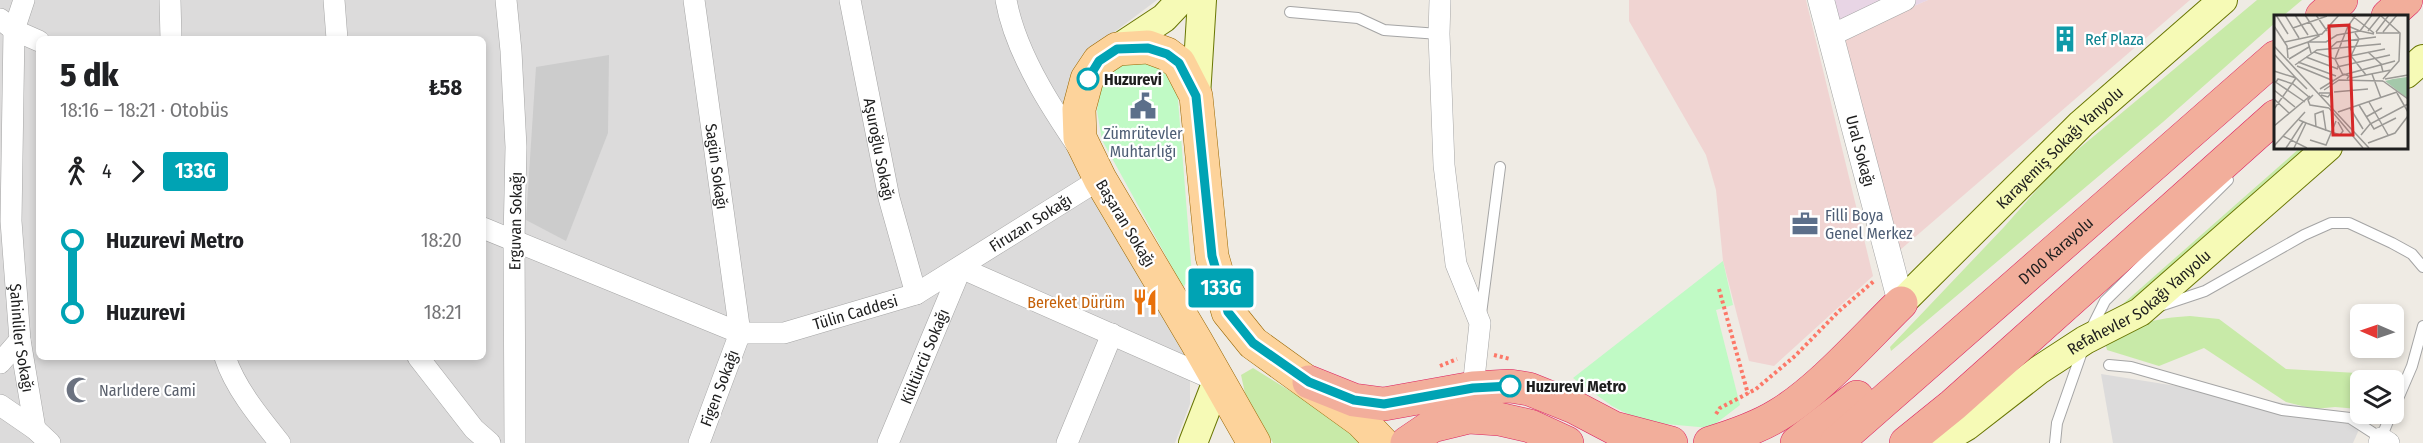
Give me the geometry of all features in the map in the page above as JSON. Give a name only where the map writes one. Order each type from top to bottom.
[{"type":"highway","points":[[2323,15],[2341,0]]},
{"type":"highway","points":[[2389,15],[2408,0]]},
{"type":"highway","name":"D100 Karayolu","points":[[1808,442],[2105,205],[2274,59]]},
{"type":"highway","points":[[1906,443],[1953,405],[2274,118]]},
{"type":"highway","points":[[1712,430],[1740,434],[1779,414],[1815,386],[1901,303]]},
{"type":"highway","points":[[1309,382],[1354,400],[1384,404],[1473,388],[1510,386],[1529,388],[1574,407],[1614,428],[1671,443]]},
{"type":"highway","points":[[1529,388],[1606,443]]},
{"type":"highway","points":[[1407,443],[1432,426],[1469,417],[1499,419],[1530,426],[1567,443]]},
{"type":"main road","name":"Karayemiş Sokağı Yanyolu","points":[[1901,303],[2081,124],[2223,0]]},
{"type":"main road","points":[[1100,179],[1080,138],[1079,109],[1088,79],[1099,61],[1150,29],[1185,1]]},
{"type":"main road","points":[[1185,1],[1212,256],[1228,312],[1253,343],[1361,421],[1382,443]]},
{"type":"main road","points":[[1117,49],[1148,48],[1167,54],[1179,63],[1196,96]]},
{"type":"main road","name":"Refahevler Sokağı Yanyolu","points":[[1938,443],[1967,426],[2039,370],[2085,340],[2140,312],[2327,148]]},
{"type":"main road","name":"Başaran Sokağı","points":[[1100,179],[1254,443]]},
{"type":"main road","points":[[1196,341],[1212,256]]},
{"type":"main road","points":[[1193,443],[1217,381]]},
{"type":"street","name":"Şahinliler Sokağı","points":[[24,0],[7,24],[5,216],[20,340],[42,436]]},
{"type":"street","points":[[170,0],[171,36]]},
{"type":"street","points":[[334,0],[337,36]]},
{"type":"street","name":"Erguvan Sokağı","points":[[506,0],[516,147],[515,443]]},
{"type":"street","name":"Sagün Sokağı","points":[[694,0],[740,333]]},
{"type":"street","name":"Aşuroğlu Sokağı","points":[[850,0],[889,198],[916,294]]},
{"type":"street","name":"Başaran Sokağı","points":[[1006,0],[1013,30],[1052,108],[1100,179]]},
{"type":"street","points":[[1440,0],[1439,34],[1444,165],[1456,264],[1480,323],[1473,388]]},
{"type":"street","name":"Ural Sokağı","points":[[1821,0],[1901,303]]},
{"type":"street","points":[[1832,35],[1905,0]]},
{"type":"street","points":[[7,24],[36,39]]},
{"type":"street","name":"Firuzan Sokağı","points":[[961,267],[1100,179]]},
{"type":"street","name":"Tülin Caddesi","points":[[486,229],[740,333],[784,333],[916,294],[961,267]]},
{"type":"street","points":[[961,267],[1217,381]]},
{"type":"street","name":"Kültürcü Sokağı","points":[[888,443],[961,267]]},
{"type":"street","name":"Figen Sokağı","points":[[699,443],[740,333]]},
{"type":"street","points":[[1067,443],[1112,334]]},
{"type":"street","points":[[0,363],[20,340]]},
{"type":"street","points":[[226,360],[228,368],[261,419],[280,443]]},
{"type":"street","points":[[420,360],[474,429],[490,443]]},
{"type":"street","points":[[0,405],[42,436]]},
{"type":"lane","points":[[2395,15],[2408,0]]},
{"type":"lane","points":[[1290,12],[1358,18],[1384,30],[1439,34]]},
{"type":"lane","points":[[1480,323],[1500,167]]},
{"type":"lane","points":[[2055,443],[2057,423],[2078,367],[2085,340],[2105,302],[2235,173]]},
{"type":"lane","points":[[2140,312],[2205,291],[2304,235],[2331,223],[2349,223],[2392,243],[2412,254],[2423,267]]},
{"type":"lane","points":[[2404,385],[2412,366],[2423,326]]},
{"type":"lane","points":[[2109,365],[2132,367],[2282,410],[2350,418],[2383,441],[2388,424]]},
{"type":"path","points":[[1712,430],[1720,408],[1748,394],[1795,356],[1839,311],[1876,280]]},
{"type":"path","points":[[1719,289],[1748,394]]},
{"type":"path","points":[[1434,369],[1458,358],[1485,353],[1514,360]]},
{"type":"shaded area","points":[[0,0],[1157,0],[1081,57],[1056,132],[1190,358],[1190,404],[1175,443],[0,443]]},
{"type":"shaded area","points":[[1629,0],[1806,0],[1873,276],[1774,366],[1749,361],[1723,261],[1716,190],[1706,155],[1629,21]]},
{"type":"shaded area","points":[[1834,0],[1928,0],[1844,36]]},
{"type":"shaded area","points":[[1928,0],[2190,0],[1900,250],[1844,36]]},
{"type":"shaded area","points":[[609,55],[608,133],[566,241],[526,220],[536,67]]},
{"type":"shaded area","points":[[2101,374],[2350,414],[2350,424],[2361,424],[2353,443],[2113,443]]},
{"type":"green space","points":[[2257,0],[2302,0],[2284,15],[2274,15],[2274,24],[2163,122],[1891,351],[1890,347],[2004,227],[2058,166]]},
{"type":"green space","points":[[1149,62],[1166,69],[1177,87],[1192,276],[1183,287],[1102,140],[1097,111],[1100,92],[1108,74],[1122,64]]},
{"type":"green space","points":[[2300,148],[2320,148],[2129,313],[2116,310]]},
{"type":"green space","points":[[1723,261],[1733,305],[1716,310],[1740,405],[1710,428],[1643,422],[1612,406],[1573,378]]},
{"type":"green space","points":[[2190,316],[2219,319],[2286,369],[2350,373],[2350,408],[2314,409],[2286,402],[2204,348],[2159,366],[2107,350],[2104,338],[2136,325],[2167,318]]},
{"type":"green space","points":[[1253,368],[1343,424],[1362,443],[1273,443],[1245,393],[1241,375]]},
{"type":"bus line","name":"133G","points":[[1088,79],[1099,61],[1117,49],[1148,48],[1167,54],[1179,63],[1196,96],[1212,256],[1228,312],[1253,343],[1309,382],[1354,400],[1384,404],[1473,388],[1510,386]]},
{"type":"place","name":"Ref Plaza","points":[[2065,39]]},
{"type":"place","name":"Huzurevi","points":[[1088,79]]},
{"type":"place","name":"Zümrütevler Muhtarlığı","points":[[1143,106]]},
{"type":"place","name":"Filli Boya Genel Merkez","points":[[1805,224]]},
{"type":"place","name":"Bereket Dürüm","points":[[1145,302]]},
{"type":"place","name":"Huzurevi Metro","points":[[1510,386]]},
{"type":"place","name":"Narlıdere Cami","points":[[79,390]]}]
